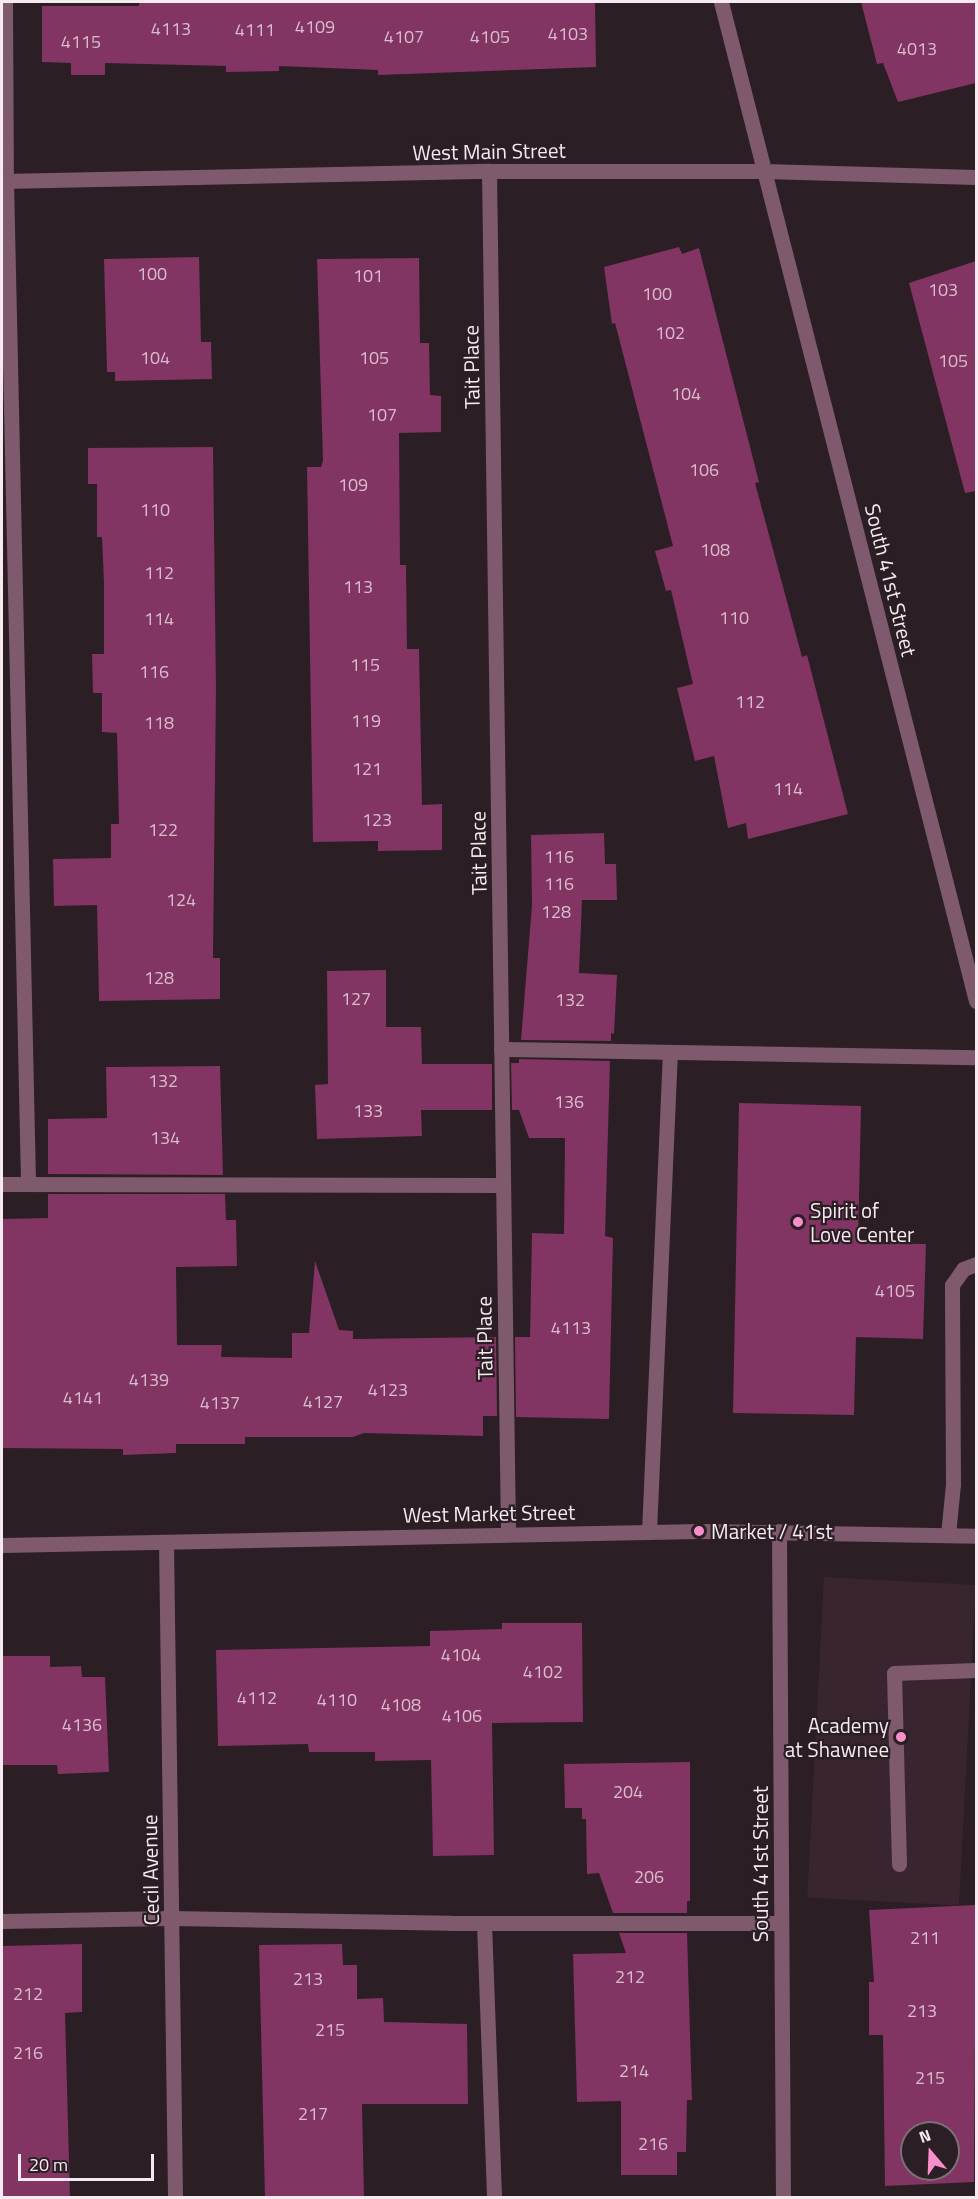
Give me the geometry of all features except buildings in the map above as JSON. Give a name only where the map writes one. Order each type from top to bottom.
[{"type":"street","points":[[5,2],[4,181],[28,1183]]},
{"type":"street","name":"South 41st Street","points":[[721,2],[976,1000]]},
{"type":"street","name":"West Main Street","points":[[4,181],[489,171],[764,171],[976,177]]},
{"type":"street","name":"Tait Place","points":[[489,171],[508,1533]]},
{"type":"street","points":[[501,1049],[976,1057]]},
{"type":"street","points":[[649,1532],[670,1052]]},
{"type":"street","points":[[2,1184],[503,1185]]},
{"type":"street","points":[[948,1535],[953,1484],[952,1285],[963,1269],[976,1264]]},
{"type":"street","name":"South 41st Street","points":[[779,1531],[783,2198]]},
{"type":"street","name":"West Market Street","points":[[2,1545],[508,1533],[779,1531],[976,1536]]},
{"type":"street","name":"Cecil Avenue","points":[[166,1542],[175,2198]]},
{"type":"street","points":[[899,1864],[894,1673],[976,1670]]},
{"type":"street","points":[[2,1921],[171,1918],[484,1923],[781,1923]]},
{"type":"street","points":[[484,1923],[494,2198]]},
{"type":"shaded area","name":"Academy at Shawnee","points":[[824,1577],[976,1585],[959,1906],[807,1898]]},
{"type":"place","name":"Spirit of Love Center","points":[[798,1222]]},
{"type":"place","name":"Market / 41st","points":[[699,1531]]},
{"type":"place","name":"Academy at Shawnee","points":[[901,1737]]}]
